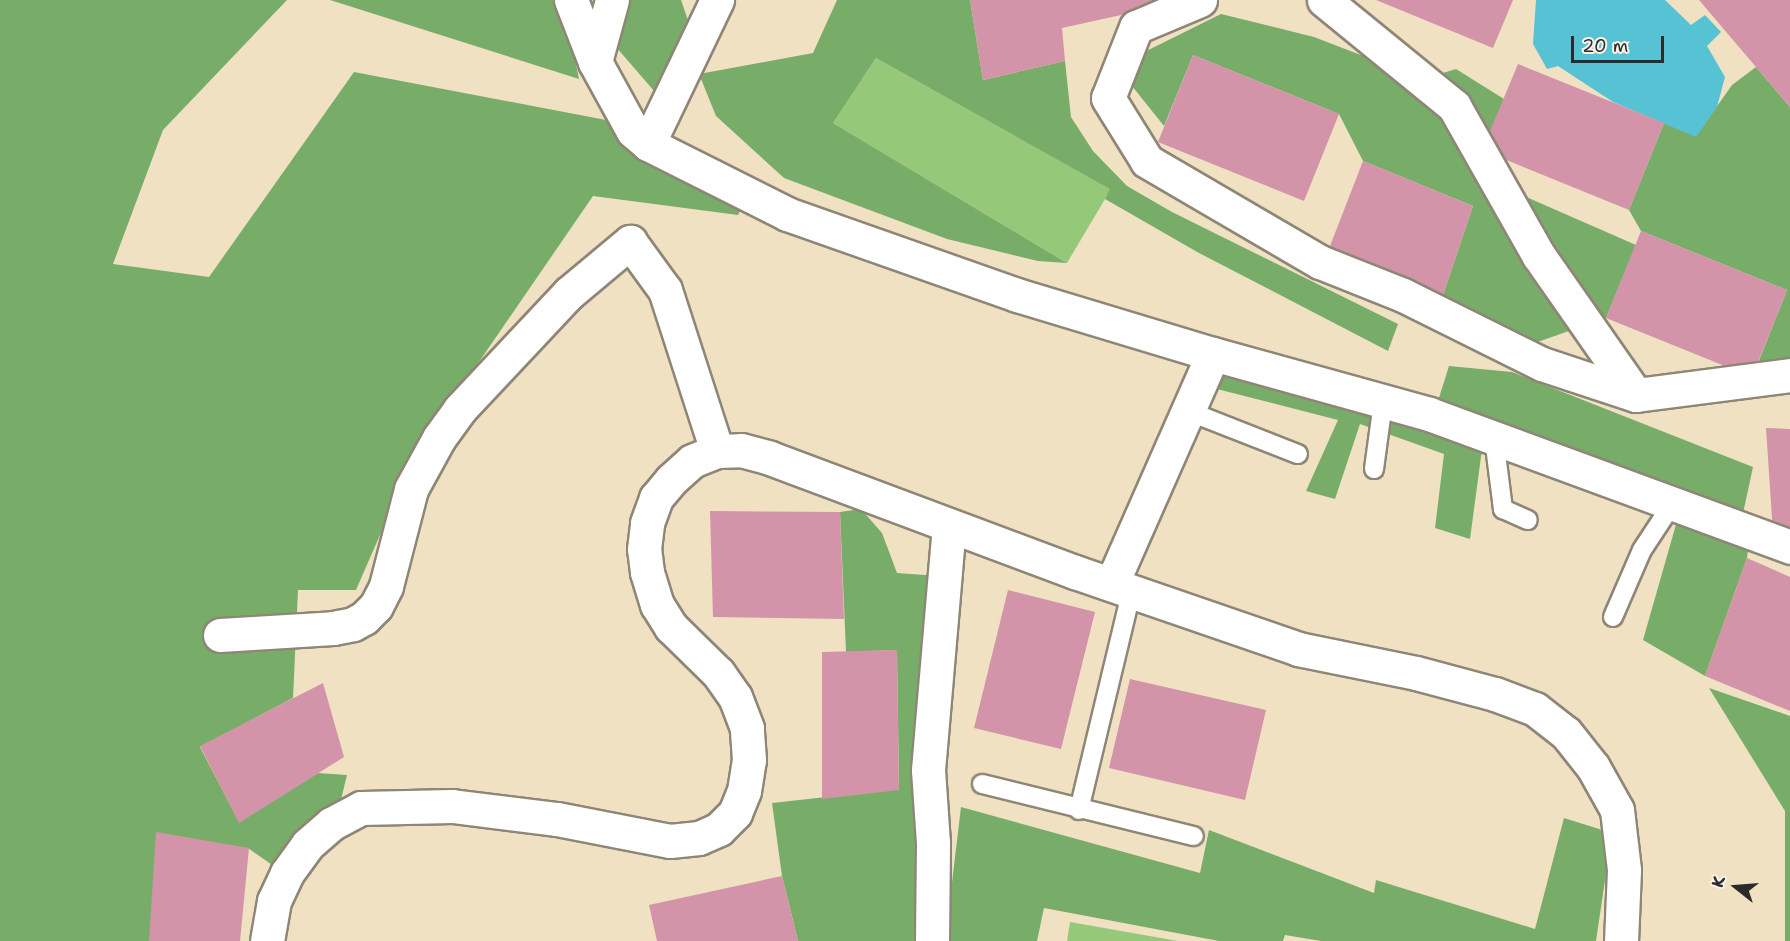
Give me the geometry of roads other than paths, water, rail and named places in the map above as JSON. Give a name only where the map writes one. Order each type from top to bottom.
[{"type":"street","points":[[571,0],[595,62],[633,131],[648,144],[787,214],[1017,295],[1213,354],[1429,414],[1790,547]]},
{"type":"street","points":[[595,62],[612,0]]},
{"type":"street","points":[[648,144],[717,0]]},
{"type":"street","points":[[1200,0],[1136,27],[1108,98],[1147,161],[1320,262],[1403,296],[1542,364],[1636,395],[1790,375]]},
{"type":"street","points":[[1324,0],[1454,106],[1539,256],[1636,395]]},
{"type":"street","points":[[220,635],[333,628],[353,624],[364,618],[376,606],[386,586],[411,489],[438,438],[460,409],[569,293],[630,242],[664,290],[717,451]]},
{"type":"street","points":[[1122,586],[1188,411],[1213,354]]},
{"type":"street","points":[[267,941],[274,902],[286,873],[307,845],[331,824],[361,807],[452,806],[557,819],[670,841],[699,838],[719,829],[735,813],[744,790],[749,760],[747,728],[735,697],[718,673],[671,627],[657,605],[647,572],[644,549],[647,523],[656,498],[670,480],[692,461],[717,451],[741,450],[770,458],[949,526],[1298,649],[1416,673],[1495,694],[1535,710],[1566,733],[1593,767],[1617,810],[1624,870],[1621,941]]},
{"type":"street","points":[[932,941],[933,843],[928,770],[949,526]]},
{"type":"lane","points":[[1374,469],[1383,402]]},
{"type":"lane","points":[[1188,411],[1298,454]]},
{"type":"lane","points":[[1494,438],[1503,509],[1528,520]]},
{"type":"lane","points":[[1612,617],[1642,550],[1673,503]]},
{"type":"lane","points":[[1079,810],[1122,586]]},
{"type":"lane","points":[[982,784],[1079,810],[1194,836]]},
{"type":"water","points":[[1536,0],[1665,0],[1691,25],[1705,15],[1721,32],[1707,46],[1725,77],[1717,107],[1696,137],[1613,102],[1558,66],[1547,69],[1533,44]]}]
